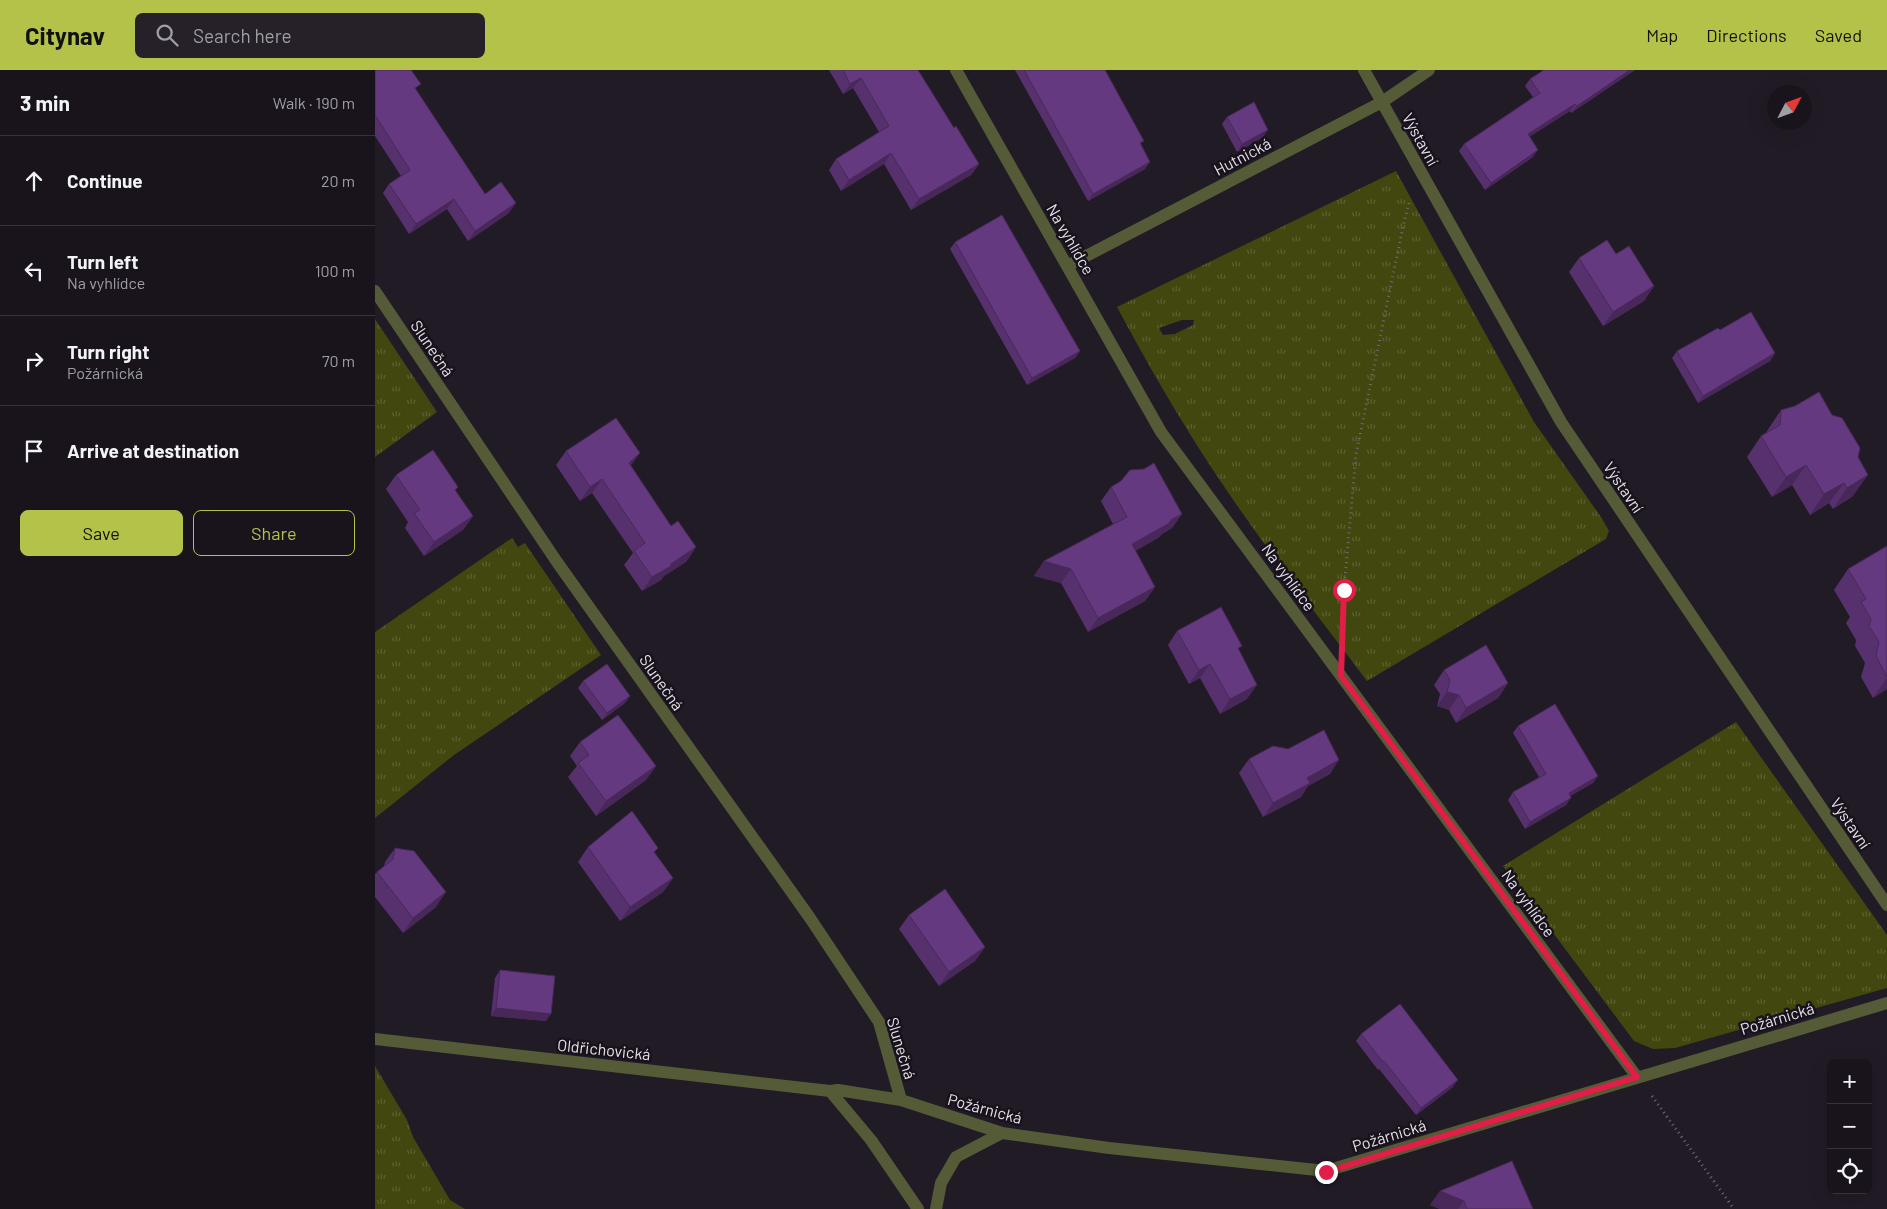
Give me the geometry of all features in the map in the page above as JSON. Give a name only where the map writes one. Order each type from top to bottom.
[{"type":"street","name":"Na vyhlídce","points":[[956,70],[1161,432],[1637,1077]]},
{"type":"street","name":"Výstavní","points":[[1364,70],[1561,422],[1887,905]]},
{"type":"street","name":"Hutnická","points":[[1067,266],[1382,102],[1429,70]]},
{"type":"street","name":"Slunečná","points":[[375,291],[557,562],[809,918],[879,1022],[901,1100]]},
{"type":"street","name":"Požárnická","points":[[830,1091],[838,1090],[901,1100],[1002,1133],[1109,1148],[1326,1172],[1887,1003]]},
{"type":"street","name":"Oldřichovická","points":[[375,1039],[830,1091]]},
{"type":"street","points":[[830,1091],[871,1140],[918,1209]]},
{"type":"street","points":[[936,1209],[941,1183],[956,1157],[1002,1133]]},
{"type":"path","points":[[1341,676],[1344,590],[1356,454],[1404,222],[1420,170]]},
{"type":"path","points":[[1637,1077],[1734,1209]]},
{"type":"green space","points":[[1396,171],[1534,422],[1609,531],[1606,539],[1367,681],[1277,562],[1213,470],[1163,390],[1117,307]],"holes":[[[1182,320],[1194,320],[1193,325],[1175,334],[1163,335],[1159,328]]]},
{"type":"green space","points":[[375,319],[437,412],[375,457]]},
{"type":"green space","points":[[512,538],[518,547],[525,543],[601,655],[454,755],[375,818],[375,632]]},
{"type":"green space","points":[[1736,722],[1887,935],[1887,988],[1675,1048],[1653,1049],[1634,1041],[1503,866]]},
{"type":"green space","points":[[375,1066],[407,1120],[413,1137],[450,1200],[465,1209],[375,1209]]},
{"type":"building","points":[[375,70],[411,70],[421,84],[415,88],[485,194],[501,182],[516,203],[475,231],[454,199],[416,224],[389,184],[410,170],[375,115]]},
{"type":"building","points":[[843,70],[918,70],[979,164],[919,199],[891,153],[849,180],[836,159],[889,126],[861,78],[850,84]]},
{"type":"building","points":[[1024,70],[1105,70],[1144,141],[1140,143],[1150,162],[1093,194]]},
{"type":"building","points":[[1544,70],[1630,70],[1577,106],[1575,104],[1528,134],[1538,150],[1491,183],[1464,144],[1540,93],[1530,79]]},
{"type":"building","points":[[1254,102],[1268,130],[1242,144],[1227,117]]},
{"type":"building","points":[[1002,215],[1080,351],[1032,378],[955,242]]},
{"type":"building","points":[[1607,240],[1616,254],[1629,246],[1654,286],[1613,312],[1579,258]]},
{"type":"building","points":[[1751,312],[1775,353],[1703,396],[1677,351]]},
{"type":"building","points":[[1819,392],[1832,415],[1842,418],[1860,448],[1858,457],[1868,475],[1847,488],[1844,483],[1824,494],[1806,465],[1786,477],[1761,436],[1780,425],[1781,410],[1795,406]]},
{"type":"building","points":[[616,418],[640,453],[629,463],[671,526],[678,521],[696,547],[671,564],[671,566],[652,577],[634,551],[645,543],[602,479],[590,487],[566,451]]},
{"type":"building","points":[[433,450],[458,487],[455,490],[473,516],[434,542],[414,513],[420,510],[396,475]]},
{"type":"building","points":[[1154,463],[1182,514],[1132,544],[1155,587],[1098,618],[1071,569],[1044,561],[1127,517],[1111,487],[1121,481],[1130,470],[1144,469]]},
{"type":"building","points":[[1887,546],[1887,677],[1876,656],[1879,642],[1869,626],[1871,619],[1861,602],[1866,599],[1848,569]]},
{"type":"building","points":[[1221,607],[1242,646],[1238,648],[1257,685],[1230,699],[1210,664],[1199,670],[1177,631]]},
{"type":"building","points":[[1486,645],[1508,683],[1466,708],[1459,695],[1447,692],[1450,680],[1444,670]]},
{"type":"building","points":[[607,664],[630,696],[607,713],[583,681]]},
{"type":"building","points":[[1555,704],[1598,776],[1569,793],[1571,798],[1530,822],[1513,792],[1546,774],[1518,726]]},
{"type":"building","points":[[618,715],[656,766],[606,801],[578,763],[589,755],[580,742]]},
{"type":"building","points":[[1324,730],[1339,760],[1307,778],[1310,783],[1273,803],[1249,759],[1273,746],[1288,749]]},
{"type":"building","points":[[632,811],[658,848],[654,852],[673,878],[630,907],[588,847]]},
{"type":"building","points":[[395,848],[414,851],[446,892],[413,918],[377,872],[393,859]]},
{"type":"building","points":[[945,889],[985,947],[949,972],[909,915]]},
{"type":"building","points":[[500,970],[555,976],[551,1014],[496,1008]]},
{"type":"building","points":[[1400,1004],[1458,1080],[1421,1108],[1361,1034]]},
{"type":"building","points":[[1512,1161],[1533,1209],[1467,1209],[1464,1201],[1440,1191]]},
{"type":"route","points":[[1326,1172],[1637,1077],[1341,676],[1344,590]]}]
